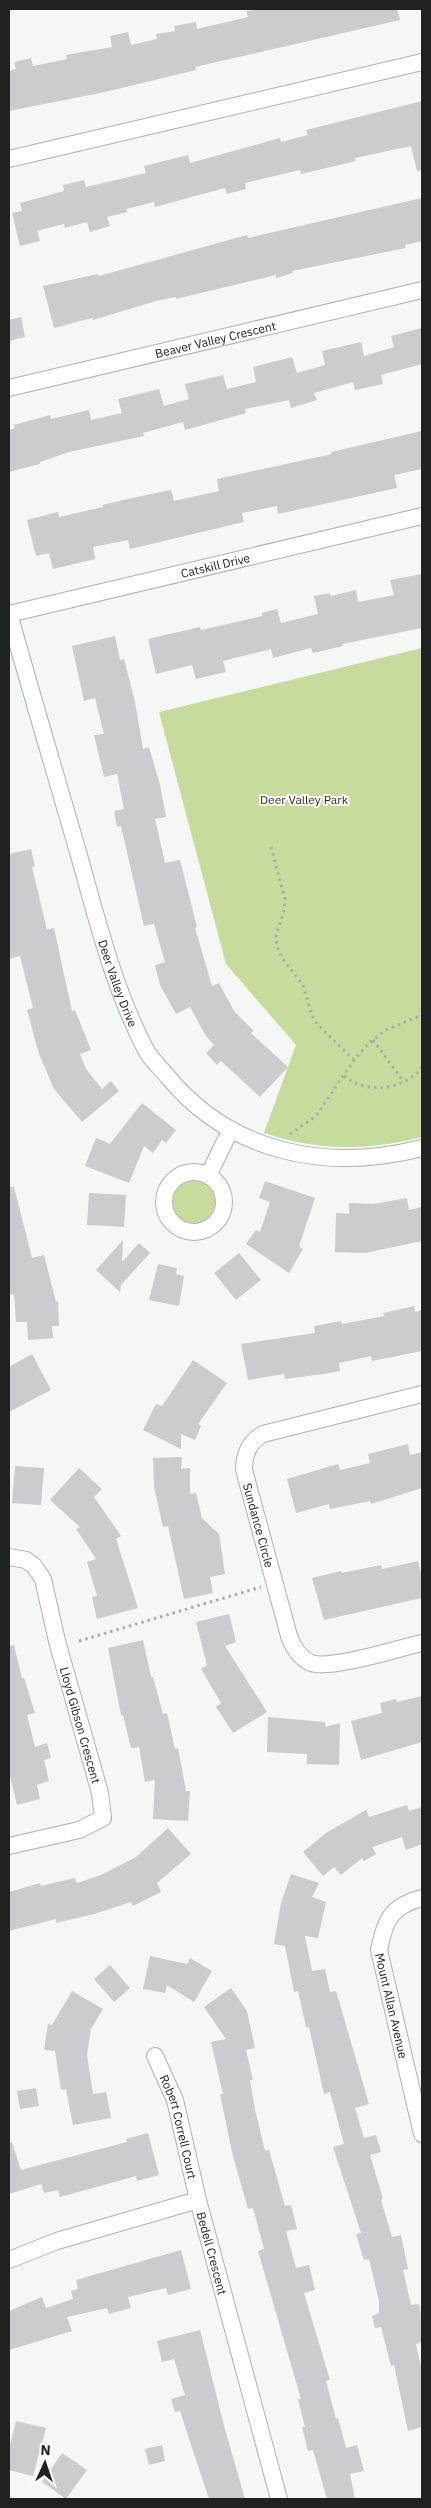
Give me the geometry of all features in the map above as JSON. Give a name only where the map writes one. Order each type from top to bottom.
[{"type":"street","points":[[9,159],[422,62]]},
{"type":"street","name":"Beaver Valley Crescent","points":[[9,388],[422,290]]},
{"type":"street","name":"Catskill Drive","points":[[9,613],[422,516]]},
{"type":"street","name":"Deer Valley Drive","points":[[9,613],[116,984],[147,1052],[189,1100],[231,1129],[271,1147],[316,1158],[358,1159],[422,1148]]},
{"type":"street","points":[[208,1176],[231,1129]]},
{"type":"street","name":"Sundance Circle","points":[[422,1394],[271,1431],[255,1438],[244,1458],[244,1470],[293,1646],[309,1662],[326,1664],[422,1643]]},
{"type":"street","name":"Lloyd Gibson Crescent","points":[[9,1557],[26,1560],[34,1566],[43,1580],[57,1641],[100,1793],[103,1818],[79,1830],[9,1846]]},
{"type":"street","name":"Mount Allan Avenue","points":[[422,1898],[404,1903],[384,1925],[379,1950],[422,2134]]},
{"type":"street","name":"Robert Correll Court","points":[[155,2056],[175,2100],[198,2200]]},
{"type":"street","name":"Bedell Crescent","points":[[9,2260],[57,2241],[198,2200],[279,2499]]},
{"type":"path","points":[[271,847],[284,899],[284,912],[276,935],[277,946],[282,958],[303,985],[312,1016],[317,1024],[354,1060]]},
{"type":"path","points":[[271,1147],[316,1116],[354,1060],[373,1040],[386,1030],[422,1015]]},
{"type":"path","points":[[373,1040],[404,1082]]},
{"type":"path","points":[[344,1076],[361,1086],[388,1088],[404,1082],[422,1068]]},
{"type":"path","points":[[79,1641],[276,1583]]},
{"type":"green space","name":"Deer Valley Park","points":[[422,648],[422,1137],[382,1145],[343,1147],[303,1143],[264,1133],[296,1045],[226,964],[159,712]]},
{"type":"green space","points":[[198,1181],[206,1184],[212,1190],[215,1202],[212,1214],[206,1220],[190,1223],[182,1220],[176,1214],[173,1198],[176,1190],[182,1184]]},
{"type":"building","points":[[261,9],[397,9],[400,20],[195,67],[196,70],[105,92],[9,111],[9,71],[16,69],[14,62],[31,58],[33,66],[67,59],[66,55],[112,47],[110,36],[128,32],[131,45],[157,39],[156,34],[175,31],[174,26],[196,22],[197,29],[248,17],[246,11]]},
{"type":"building","points":[[422,101],[422,170],[417,171],[411,146],[355,158],[356,161],[301,174],[300,170],[245,183],[246,189],[227,194],[225,188],[155,207],[154,202],[126,209],[127,212],[107,217],[110,226],[90,232],[87,222],[65,228],[64,224],[37,231],[40,241],[20,246],[12,213],[22,211],[20,203],[64,191],[63,185],[84,180],[86,187],[146,173],[144,166],[188,155],[190,163],[280,138],[281,142],[308,135],[306,130]]},
{"type":"building","points":[[422,198],[422,241],[405,245],[406,248],[292,271],[293,273],[276,278],[276,275],[176,299],[176,297],[156,301],[93,320],[92,318],[54,328],[43,286],[98,274],[99,276],[247,235],[248,238]]},
{"type":"building","points":[[21,317],[25,337],[9,341],[9,320]]},
{"type":"building","points":[[422,328],[422,364],[381,375],[383,384],[355,390],[353,382],[314,393],[317,400],[291,408],[289,400],[245,409],[246,413],[185,430],[183,422],[143,433],[144,436],[69,452],[40,462],[40,464],[9,472],[9,430],[15,428],[14,425],[50,415],[51,419],[89,410],[91,420],[122,413],[118,399],[159,389],[164,406],[189,399],[185,384],[223,375],[227,389],[256,382],[253,367],[292,357],[297,373],[325,365],[322,351],[361,342],[364,356],[394,347],[391,336]]},
{"type":"building","points":[[422,431],[422,469],[394,475],[397,488],[278,514],[277,506],[242,513],[244,522],[130,549],[128,540],[93,547],[95,559],[53,569],[49,553],[36,556],[27,520],[58,512],[59,517],[103,507],[102,505],[171,490],[174,501],[219,491],[217,479],[332,454],[331,452]]},
{"type":"building","points":[[422,574],[422,628],[342,644],[343,646],[313,653],[311,648],[273,658],[271,649],[223,661],[226,672],[196,679],[192,665],[156,674],[148,639],[200,627],[201,630],[262,616],[262,613],[277,609],[281,623],[318,614],[314,596],[330,593],[331,596],[356,590],[358,602],[394,595],[390,580]]},
{"type":"building","points":[[115,636],[120,660],[124,659],[135,702],[143,749],[149,747],[160,785],[166,817],[155,819],[165,863],[180,860],[197,927],[195,928],[212,986],[219,983],[234,1011],[254,1031],[251,1033],[288,1067],[260,1097],[221,1061],[217,1065],[206,1053],[214,1045],[206,1036],[190,1007],[176,1014],[160,985],[155,965],[165,962],[154,924],[144,926],[121,826],[117,827],[114,811],[124,809],[117,774],[104,777],[94,735],[104,734],[95,698],[84,701],[72,646]]},
{"type":"building","points":[[31,849],[35,866],[32,867],[47,930],[54,928],[72,1011],[75,1010],[91,1050],[80,1054],[86,1069],[102,1089],[111,1081],[119,1091],[82,1122],[54,1089],[39,1054],[27,1010],[33,1008],[20,956],[9,959],[9,854]]},
{"type":"building","points":[[142,1103],[176,1130],[166,1143],[162,1140],[153,1153],[144,1146],[129,1183],[85,1166],[96,1138],[110,1144]]},
{"type":"building","points":[[265,1181],[315,1198],[299,1246],[303,1249],[289,1273],[246,1244],[256,1230],[260,1232],[270,1202],[259,1198]]},
{"type":"building","points":[[9,1187],[14,1187],[32,1258],[44,1255],[56,1302],[58,1301],[59,1326],[52,1326],[53,1338],[28,1340],[27,1322],[16,1322],[14,1294],[9,1295]]},
{"type":"building","points":[[89,1193],[126,1195],[124,1227],[87,1225]]},
{"type":"building","points":[[407,1198],[409,1210],[422,1207],[422,1241],[365,1253],[335,1252],[336,1213],[349,1214],[349,1203],[373,1204]]},
{"type":"building","points":[[123,1240],[122,1262],[139,1243],[150,1253],[121,1285],[120,1292],[96,1270]]},
{"type":"building","points":[[239,1253],[261,1280],[236,1300],[214,1273]]},
{"type":"building","points":[[158,1264],[177,1268],[176,1274],[184,1276],[179,1306],[149,1300]]},
{"type":"building","points":[[414,1306],[415,1312],[422,1310],[422,1351],[372,1361],[371,1356],[339,1363],[340,1371],[323,1374],[285,1379],[284,1374],[248,1380],[241,1344],[315,1333],[314,1326],[341,1321],[342,1324],[384,1316],[383,1313]]},
{"type":"building","points":[[32,1354],[51,1390],[9,1412],[9,1367]]},
{"type":"building","points":[[193,1360],[227,1383],[198,1424],[201,1426],[195,1440],[181,1434],[181,1449],[143,1430],[156,1404],[162,1406]]},
{"type":"building","points":[[408,1444],[410,1455],[422,1452],[422,1488],[371,1504],[370,1501],[330,1509],[329,1504],[296,1513],[287,1479],[338,1464],[340,1470],[370,1463],[368,1454]]},
{"type":"building","points":[[182,1457],[181,1469],[190,1468],[190,1494],[196,1493],[202,1518],[219,1534],[225,1574],[210,1577],[213,1593],[184,1599],[168,1526],[163,1527],[154,1487],[153,1458]]},
{"type":"building","points":[[15,1466],[44,1468],[41,1505],[12,1503]]},
{"type":"building","points":[[79,1468],[102,1489],[94,1497],[121,1536],[116,1539],[138,1608],[97,1619],[92,1597],[97,1596],[87,1562],[96,1559],[76,1529],[80,1527],[50,1500]]},
{"type":"building","points":[[418,1561],[422,1578],[422,1598],[324,1620],[312,1578],[341,1571],[342,1573],[381,1565],[382,1569]]},
{"type":"building","points":[[229,1614],[236,1642],[225,1646],[267,1712],[233,1733],[216,1707],[221,1703],[201,1669],[207,1665],[196,1622]]},
{"type":"building","points":[[143,1640],[151,1677],[153,1677],[163,1714],[167,1713],[175,1749],[178,1748],[186,1791],[190,1791],[188,1821],[153,1819],[155,1780],[145,1782],[139,1747],[131,1748],[123,1715],[121,1715],[108,1648]]},
{"type":"building","points":[[14,1645],[22,1678],[24,1678],[35,1713],[27,1715],[35,1747],[47,1743],[51,1758],[44,1760],[49,1781],[37,1785],[40,1799],[17,1805],[9,1772],[9,1646]]},
{"type":"building","points":[[422,1696],[422,1742],[361,1760],[351,1721],[382,1713],[380,1703],[396,1699],[397,1702]]},
{"type":"building","points":[[268,1717],[325,1722],[325,1727],[340,1723],[339,1765],[307,1764],[307,1754],[267,1752]]},
{"type":"building","points":[[407,1805],[409,1811],[422,1807],[422,1844],[406,1850],[402,1837],[372,1847],[376,1854],[364,1861],[362,1858],[341,1875],[334,1867],[323,1876],[303,1852],[326,1833],[366,1810],[369,1817]]},
{"type":"building","points":[[168,1828],[191,1854],[157,1883],[161,1892],[133,1906],[131,1902],[94,1914],[56,1923],[56,1919],[9,1931],[9,1892],[40,1883],[41,1886],[75,1878],[77,1883],[101,1875],[136,1857]]},
{"type":"building","points":[[291,1874],[319,1883],[312,1897],[326,1902],[318,1938],[305,1936],[312,1971],[325,1969],[330,1992],[336,1991],[369,2104],[355,2108],[364,2138],[376,2135],[381,2152],[370,2155],[383,2199],[381,2200],[392,2237],[401,2235],[408,2269],[403,2270],[411,2305],[419,2304],[422,2318],[422,2342],[416,2344],[422,2371],[422,2427],[408,2431],[394,2365],[391,2366],[381,2327],[375,2328],[372,2316],[379,2313],[379,2301],[369,2259],[364,2260],[356,2234],[361,2233],[333,2147],[344,2144],[330,2092],[324,2094],[309,2027],[306,2027],[298,1991],[294,1992],[285,1946],[274,1944],[281,1903]]},
{"type":"building","points":[[150,1956],[187,1964],[190,1958],[212,1971],[194,2002],[167,1985],[165,1993],[143,1989]]},
{"type":"building","points":[[110,1965],[130,1988],[114,2002],[94,1979]]},
{"type":"building","points":[[231,1988],[247,2011],[255,2048],[246,2050],[253,2080],[250,2080],[255,2110],[265,2151],[269,2150],[285,2206],[291,2205],[297,2229],[286,2231],[296,2268],[309,2265],[315,2290],[304,2293],[330,2380],[326,2381],[336,2419],[338,2418],[346,2448],[357,2445],[364,2471],[350,2474],[355,2499],[327,2499],[313,2450],[308,2451],[302,2427],[305,2427],[298,2399],[301,2399],[258,2251],[264,2249],[253,2208],[248,2209],[232,2152],[220,2094],[223,2094],[211,2042],[226,2039],[204,2007]]},
{"type":"building","points":[[72,1991],[103,2009],[91,2029],[87,2055],[93,2094],[106,2092],[111,2118],[73,2125],[66,2089],[61,2090],[55,2051],[44,2050],[48,2024],[52,2025]]},
{"type":"building","points":[[36,2088],[39,2106],[20,2109],[17,2091]]},
{"type":"building","points":[[148,2133],[159,2175],[137,2181],[136,2176],[60,2197],[58,2190],[44,2193],[41,2184],[9,2194],[9,2143],[12,2142],[21,2170],[127,2142],[126,2139]]},
{"type":"building","points":[[181,2250],[191,2289],[168,2295],[166,2288],[128,2297],[131,2308],[109,2314],[107,2308],[67,2317],[72,2331],[9,2350],[9,2311],[42,2297],[46,2308],[73,2299],[71,2291],[78,2289],[76,2280]]},
{"type":"building","points":[[200,2330],[224,2426],[245,2499],[209,2499],[180,2411],[175,2412],[171,2399],[185,2395],[174,2359],[162,2362],[157,2341]]},
{"type":"building","points":[[16,2421],[46,2428],[33,2476],[9,2470],[9,2449]]},
{"type":"building","points":[[162,2445],[165,2461],[149,2465],[145,2449]]},
{"type":"building","points":[[62,2453],[87,2470],[66,2499],[42,2482]]}]
